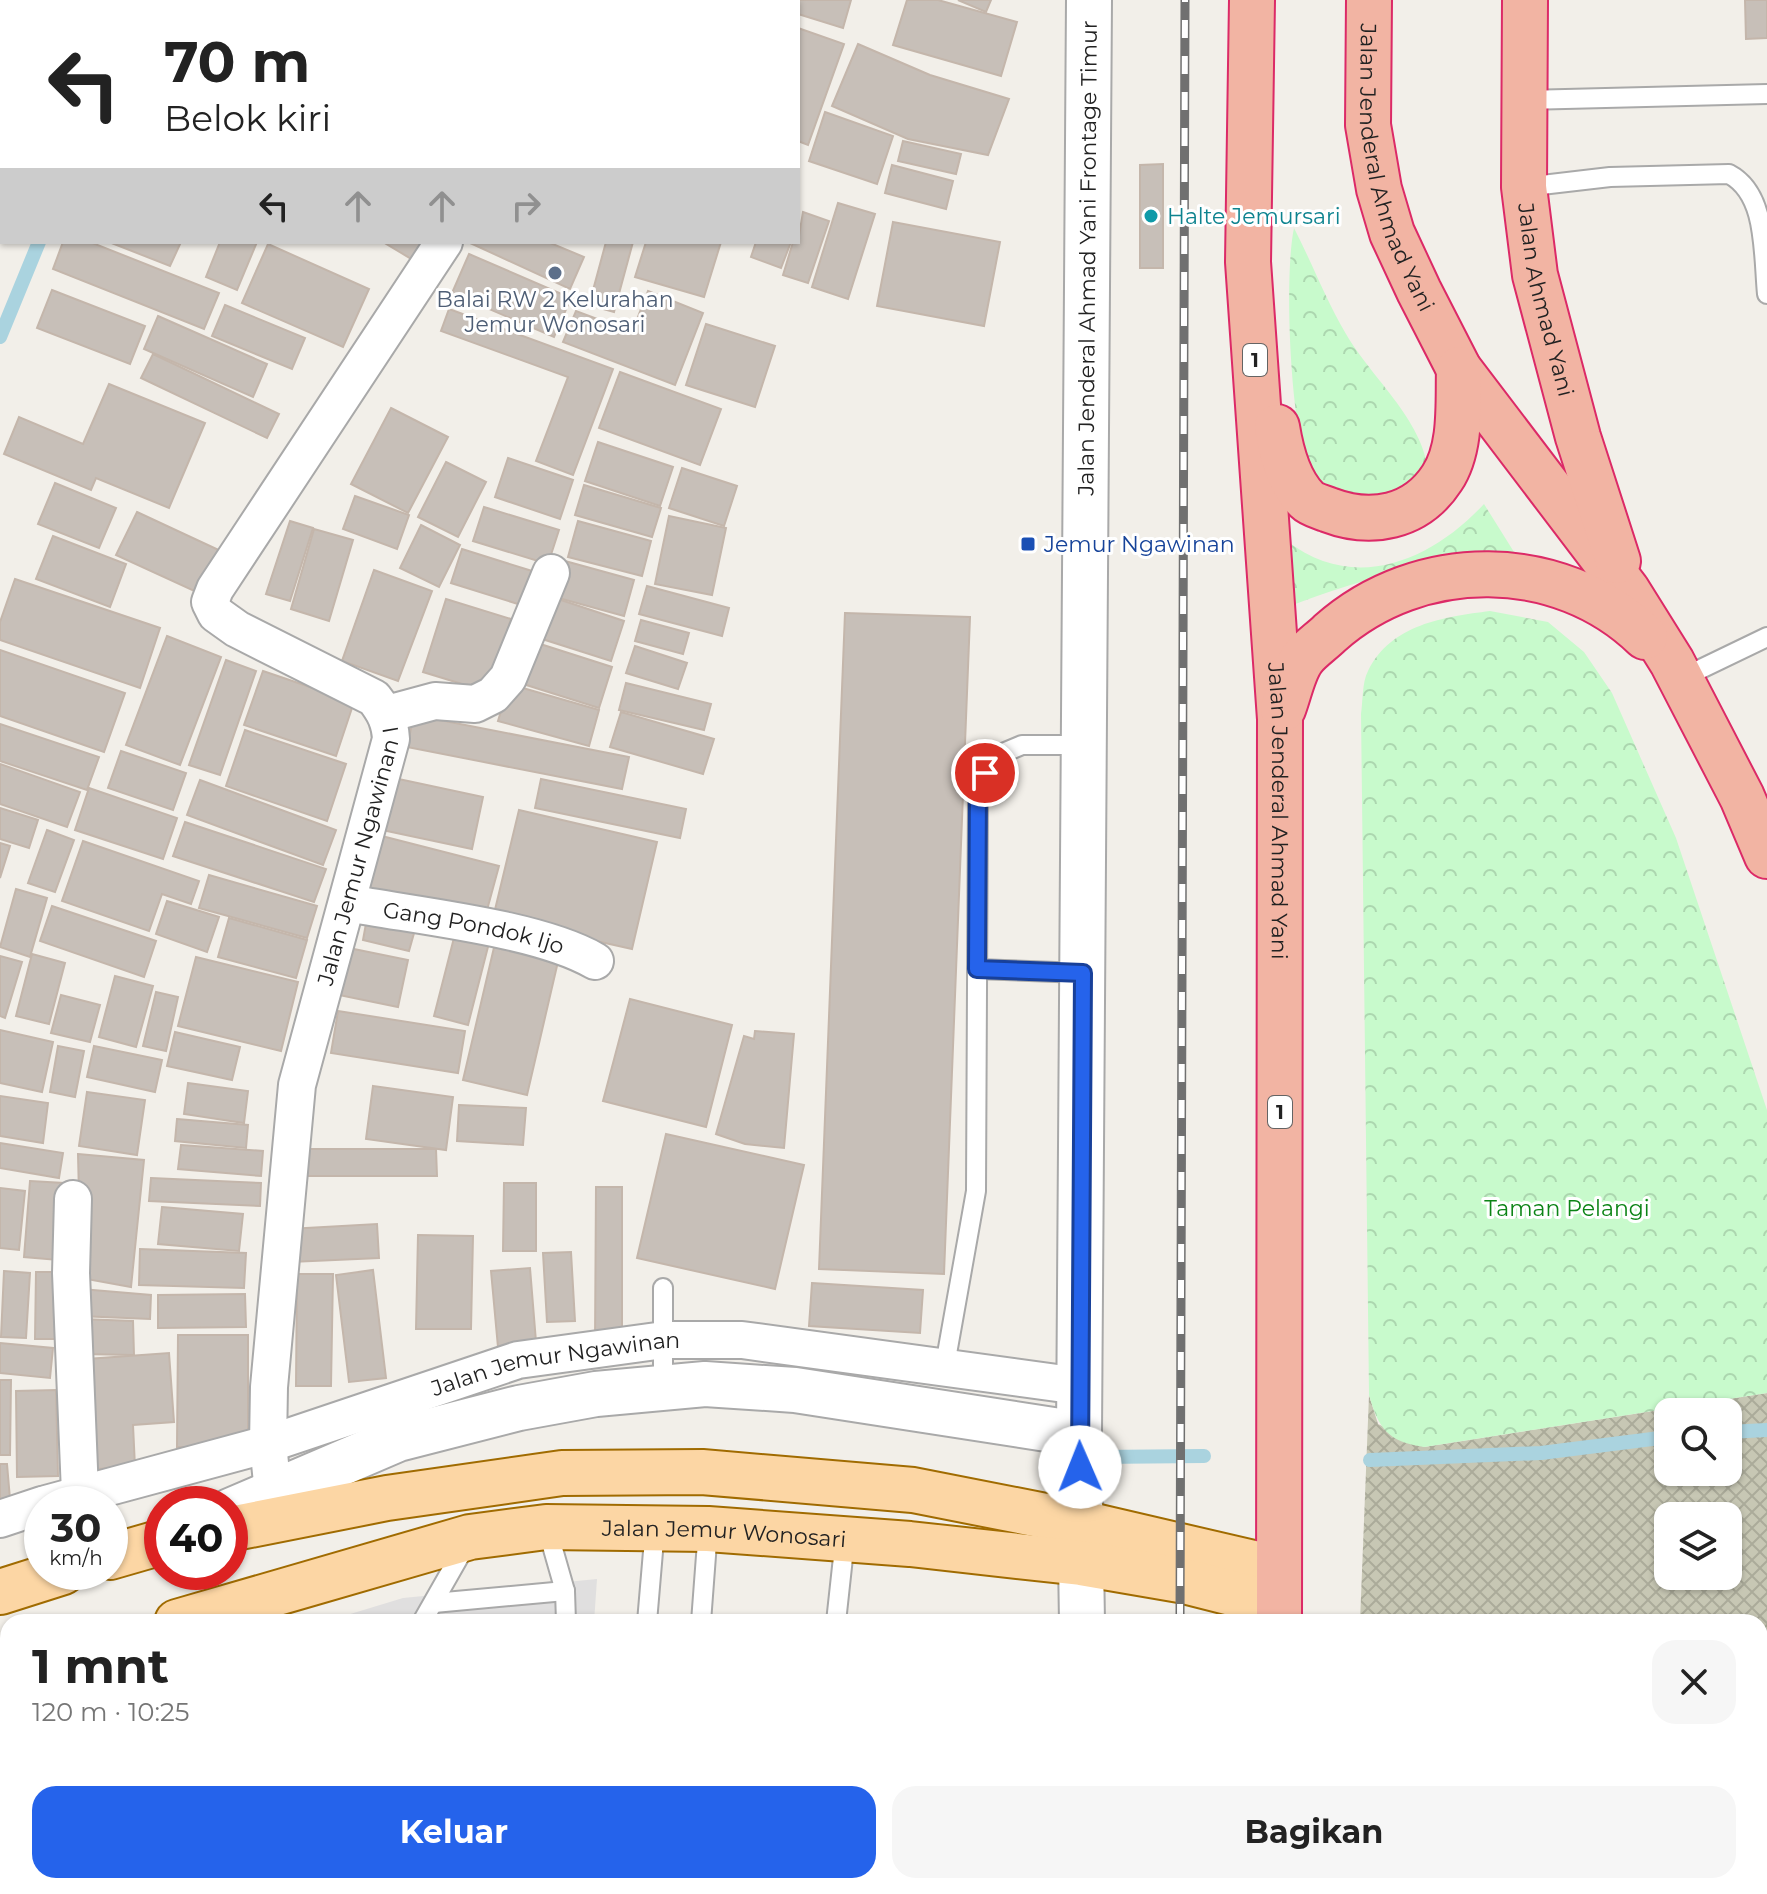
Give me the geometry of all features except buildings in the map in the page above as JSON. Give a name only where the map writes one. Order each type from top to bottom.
[{"type":"highway","name":"Jalan Jenderal Ahmad Yani","points":[[1252,0],[1248,262],[1280,719],[1282,1577]]},
{"type":"highway","name":"Jalan Jenderal Ahmad Yani","points":[[1369,0],[1368,125],[1379,189],[1392,233],[1459,369],[1627,590],[1755,791],[1767,856]]},
{"type":"highway","name":"Jalan Ahmad Yani","points":[[1525,0],[1524,187],[1544,313],[1627,590]]},
{"type":"highway","points":[[1248,262],[1279,443],[1292,479],[1309,502],[1353,519],[1392,518],[1426,497],[1444,476],[1453,448],[1458,425],[1459,369]]},
{"type":"highway","points":[[1280,719],[1302,659],[1355,611],[1418,582],[1488,572],[1558,583],[1621,614],[1677,670]]},
{"type":"main road","name":"Jalan Jemur Wonosari","points":[[248,1525],[387,1498],[562,1473],[702,1472],[913,1490],[1081,1543],[1180,1580],[1282,1577]]},
{"type":"main road","name":"Jalan Jemur Wonosari","points":[[205,1614],[470,1537],[546,1527],[708,1529],[845,1539],[1081,1543]]},
{"type":"main road","points":[[0,1592],[24,1584]]},
{"type":"street","name":"Jalan Jenderal Ahmad Yani Frontage Timur","points":[[1082,1614],[1079,1386],[1089,0]]},
{"type":"street","name":"Jalan Jemur Ngawinan I","points":[[273,1492],[268,1444],[269,1387],[297,1085],[391,739],[387,714],[374,698],[237,629],[216,614],[210,602],[215,589],[443,244]]},
{"type":"street","points":[[387,714],[435,701],[475,704],[493,695],[508,678],[551,573]]},
{"type":"street","name":"Gang Pondok Ijo","points":[[348,903],[495,930],[574,949],[595,961]]},
{"type":"street","points":[[73,1199],[71,1273],[80,1486]]},
{"type":"street","name":"Jalan Jemur Ngawinan","points":[[107,1486],[268,1444],[518,1360],[664,1340],[742,1340],[945,1365],[1079,1386]]},
{"type":"street","points":[[248,1503],[398,1439],[519,1408],[596,1394],[663,1388],[737,1384],[781,1388],[1079,1434]]},
{"type":"street","name":"Jalan Jemur Ngawinan","points":[[0,1519],[24,1511]]},
{"type":"lane","points":[[1525,100],[1767,94]]},
{"type":"lane","points":[[1524,187],[1610,177],[1729,174],[1744,181],[1759,202],[1767,294]]},
{"type":"lane","points":[[1677,670],[1767,637]]},
{"type":"lane","points":[[945,1365],[976,1191],[978,787],[991,758],[1022,745],[1084,745]]},
{"type":"lane","points":[[977,969],[1083,973]]},
{"type":"lane","points":[[663,1288],[663,1388]]},
{"type":"lane","points":[[546,1527],[565,1591],[566,1614]]},
{"type":"lane","points":[[648,1614],[655,1528]]},
{"type":"lane","points":[[702,1614],[708,1529]]},
{"type":"lane","points":[[427,1614],[470,1537]]},
{"type":"lane","points":[[837,1614],[845,1539]]},
{"type":"lane","points":[[434,1603],[565,1591]]},
{"type":"shaded area","points":[[1767,1393],[1767,1614],[1360,1614],[1369,1395],[1378,1424],[1424,1447],[1654,1411],[1654,1486],[1742,1486],[1742,1398],[1735,1398]]},
{"type":"shaded area","points":[[597,1579],[595,1614],[350,1614],[403,1598]]},
{"type":"green space","points":[[1294,228],[1346,334],[1411,424],[1427,463],[1428,484],[1349,518],[1315,479],[1301,444],[1290,347],[1289,279]]},
{"type":"green space","points":[[1484,504],[1514,552],[1453,560],[1392,573],[1275,612],[1286,540],[1312,556],[1338,565],[1365,567],[1391,564],[1416,555],[1440,541]]},
{"type":"green space","name":"Taman Pelangi","points":[[1490,611],[1548,622],[1584,652],[1612,693],[1676,838],[1767,1110],[1767,1393],[1735,1398],[1654,1398],[1654,1411],[1424,1447],[1393,1437],[1377,1417],[1369,1395],[1361,714],[1366,675],[1378,655],[1405,633],[1455,616]]},
{"type":"waterway","points":[[0,337],[38,244]]},
{"type":"waterway","points":[[1742,1431],[1767,1430]]},
{"type":"waterway","points":[[1370,1460],[1541,1453],[1654,1439]]},
{"type":"waterway","points":[[1097,1457],[1204,1456]]},
{"type":"railway","points":[[1180,1614],[1185,0]]},
{"type":"place","name":"Halte Jemursari","points":[[1151,216]]},
{"type":"place","name":"Balai RW 2 Kelurahan Jemur Wonosari","points":[[555,273]]},
{"type":"place","name":"Jemur Ngawinan","points":[[1028,544]]},
{"type":"route","points":[[985,773],[978,787],[977,969],[1083,973],[1080,1467]]}]
